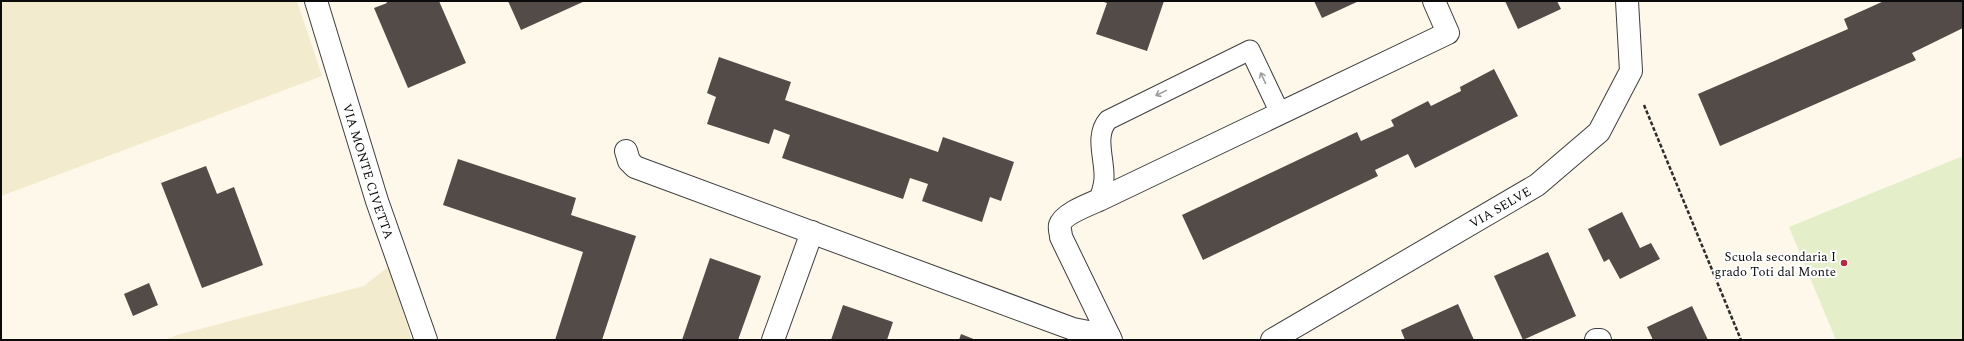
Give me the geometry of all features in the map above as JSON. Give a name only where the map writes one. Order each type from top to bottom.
[{"type":"street","name":"VIA MONTE CIVETTA","points":[[316,1],[377,201],[426,340]]},
{"type":"street","points":[[1110,338],[1061,237],[1060,225],[1065,217],[1448,33],[1434,1]]},
{"type":"street","points":[[1627,1],[1631,71]]},
{"type":"street","name":"VIA SELVE","points":[[1272,340],[1537,185],[1599,132],[1631,71]]},
{"type":"street","points":[[626,151],[629,161],[635,167],[1073,329],[1110,338]]},
{"type":"street","points":[[773,340],[812,232]]},
{"type":"lane","points":[[1099,200],[1104,179],[1100,134],[1102,126],[1108,120],[1250,50],[1280,114]]},
{"type":"path","points":[[1631,71],[1741,340]]},
{"type":"shaded area","points":[[1,1],[297,1],[322,76],[1,196]]},
{"type":"shaded area","points":[[388,267],[412,340],[165,340],[177,335],[364,286]]},
{"type":"green space","points":[[1963,156],[1963,340],[1836,340],[1789,227]]},
{"type":"building","points":[[386,1],[439,1],[466,63],[408,88],[374,8],[387,3]]},
{"type":"building","points":[[508,1],[585,1],[521,30]]},
{"type":"building","points":[[1101,1],[1164,1],[1147,51],[1096,34],[1107,3]]},
{"type":"building","points":[[1314,1],[1359,1],[1322,18]]},
{"type":"building","points":[[1505,1],[1557,1],[1561,9],[1518,29]]},
{"type":"building","points":[[1884,1],[1963,1],[1963,28],[1912,53],[1916,60],[1720,146],[1698,94],[1848,29],[1844,19]]},
{"type":"building","points":[[719,57],[791,82],[785,100],[938,152],[943,137],[1014,162],[1001,201],[990,197],[982,222],[922,201],[928,184],[910,178],[903,199],[782,158],[790,135],[774,129],[769,144],[707,124],[716,97],[707,93]]},
{"type":"building","points":[[1494,69],[1518,116],[1415,168],[1408,154],[1375,170],[1378,176],[1203,260],[1182,215],[1357,132],[1361,141],[1394,126],[1391,120],[1428,101],[1431,106],[1461,91],[1460,87]]},
{"type":"building","points":[[458,159],[576,198],[571,215],[636,236],[602,340],[555,340],[583,252],[443,205]]},
{"type":"building","points":[[206,166],[217,194],[234,187],[263,265],[202,288],[161,183]]},
{"type":"building","points":[[1622,212],[1640,248],[1651,243],[1660,259],[1620,279],[1609,259],[1604,262],[1588,229]]},
{"type":"building","points":[[1548,252],[1576,316],[1523,340],[1494,276]]},
{"type":"building","points":[[710,258],[761,276],[738,340],[682,340]]},
{"type":"building","points":[[149,283],[158,305],[133,316],[124,294]]},
{"type":"building","points":[[1458,304],[1474,340],[1405,340],[1401,330]]},
{"type":"building","points":[[843,305],[893,322],[887,340],[831,340]]},
{"type":"building","points":[[1692,306],[1708,340],[1653,340],[1647,327]]},
{"type":"building","points":[[961,334],[976,340],[959,340]]},
{"type":"place","name":"Scuola secondaria I grado Toti dal Monte","points":[[1844,263]]}]
